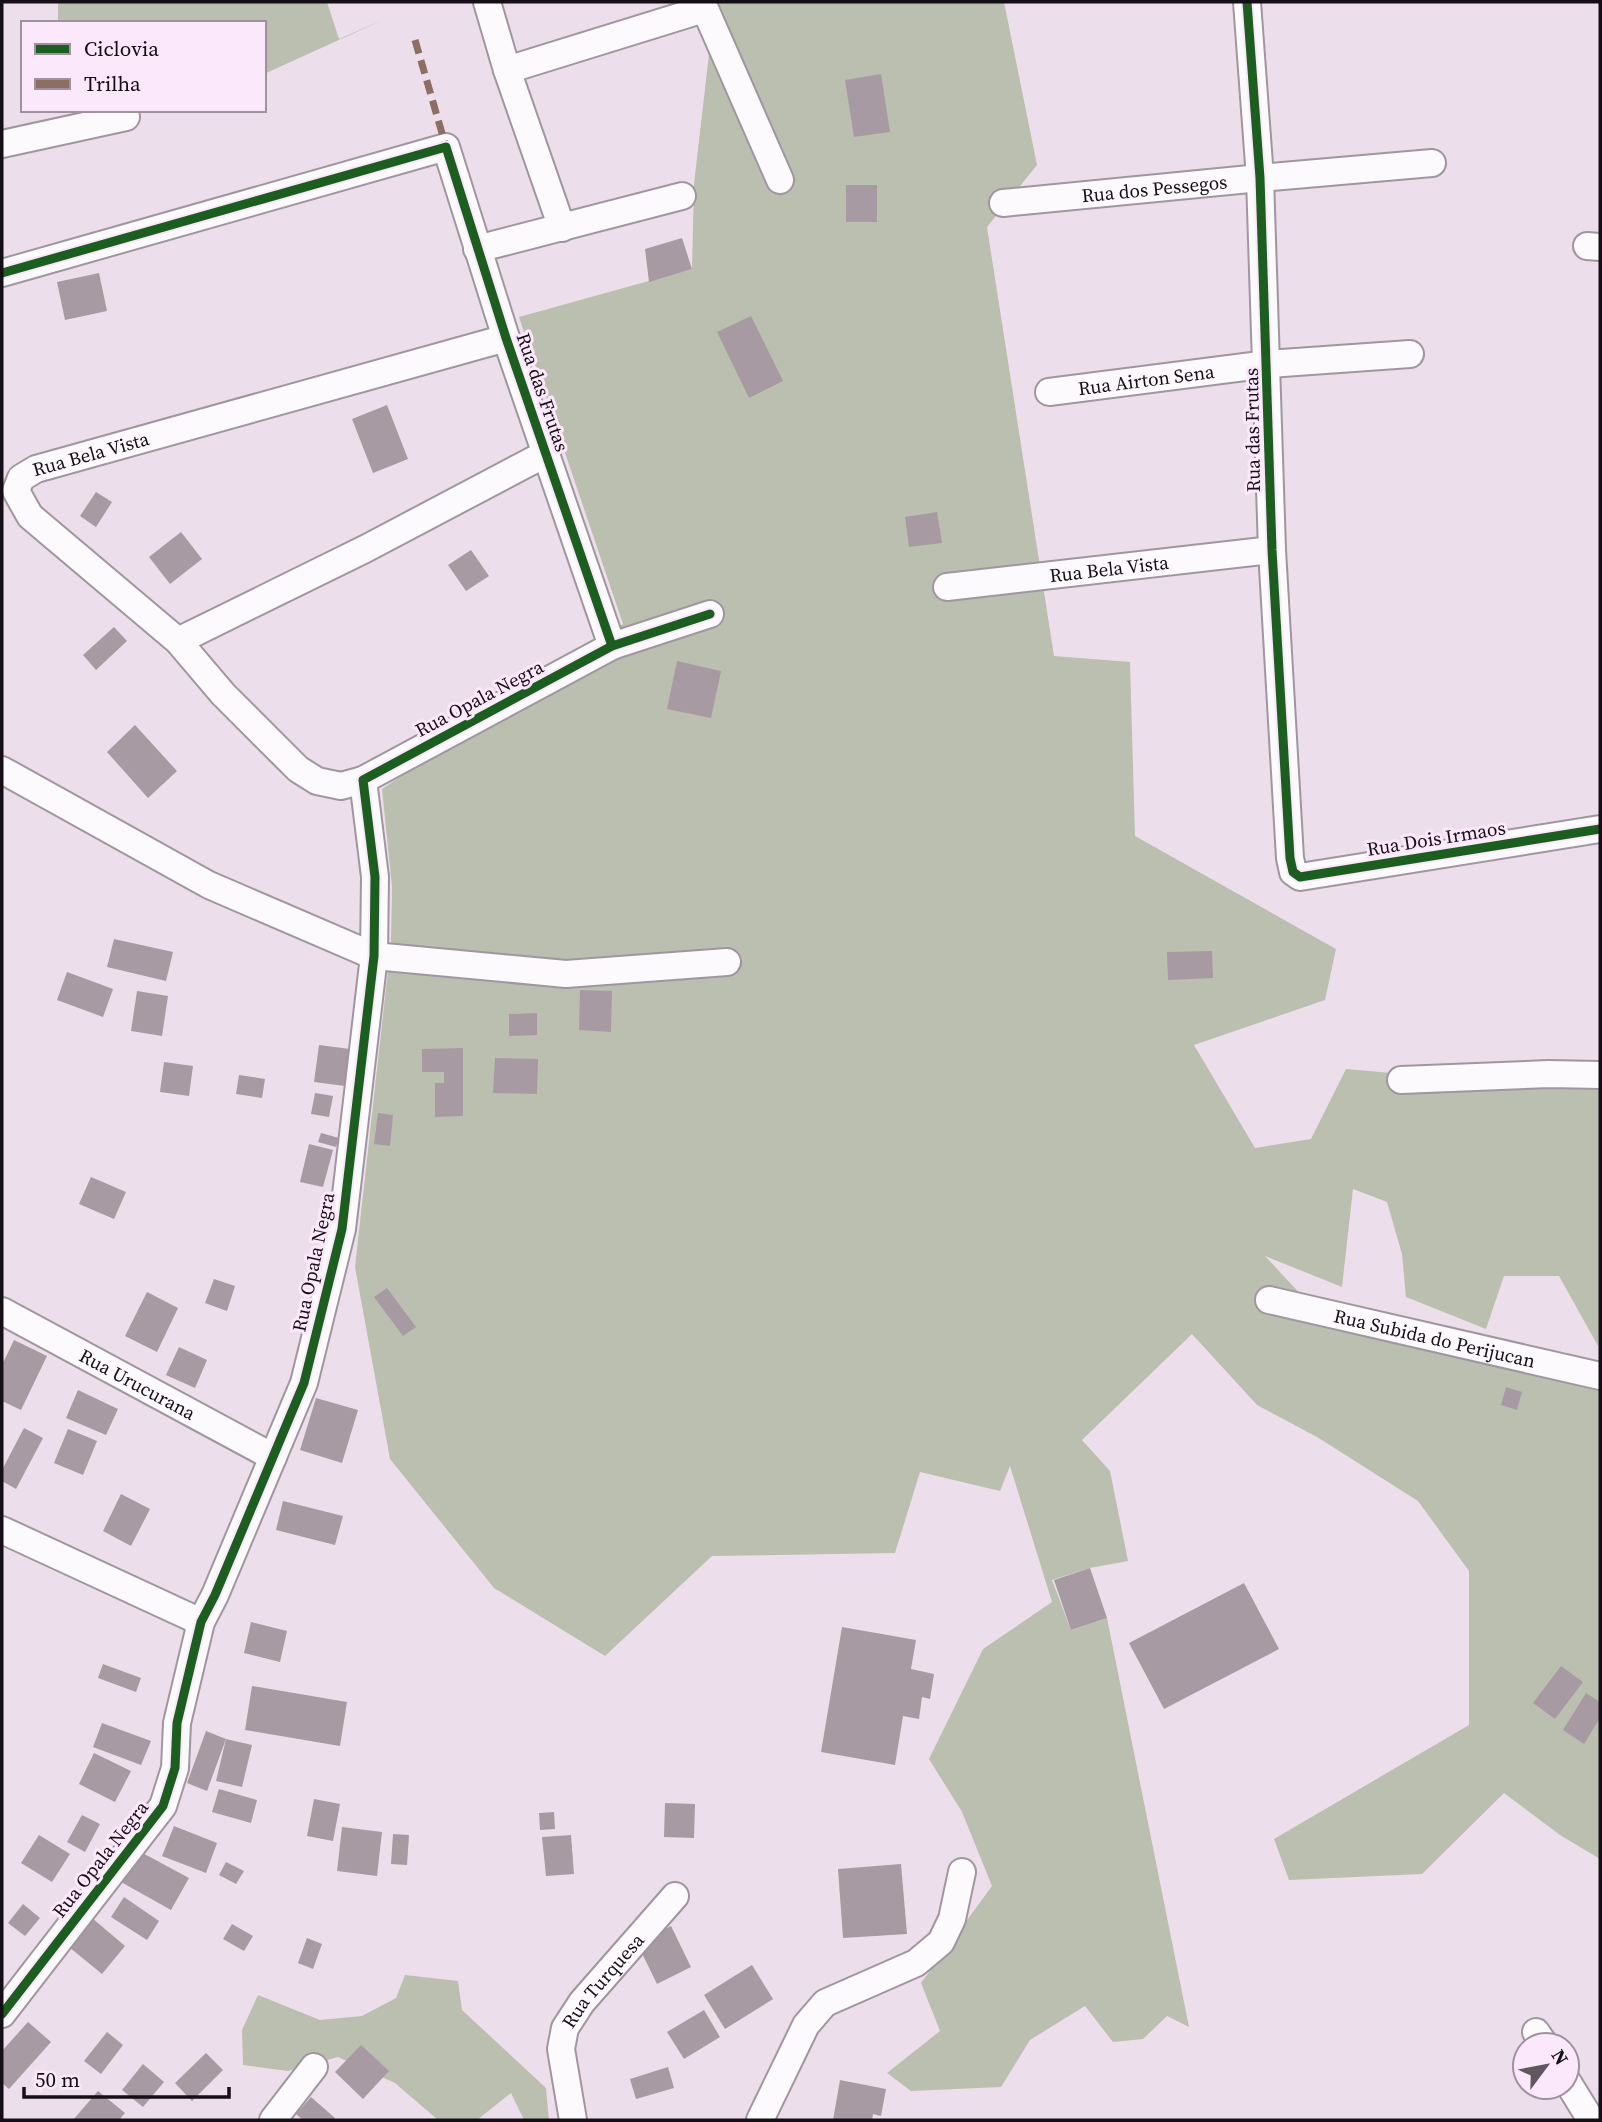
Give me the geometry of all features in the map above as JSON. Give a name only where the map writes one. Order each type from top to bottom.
[{"type":"street","points":[[487,2],[507,70],[562,228]]},
{"type":"street","name":"Rua das Frutas","points":[[1247,2],[1260,177],[1272,550],[1290,858]]},
{"type":"street","points":[[507,70],[703,6],[780,180]]},
{"type":"street","points":[[2,144],[126,117]]},
{"type":"street","name":"Rua das Frutas","points":[[2,273],[446,147],[506,338],[612,646]]},
{"type":"street","name":"Rua dos Pessegos","points":[[1003,203],[1432,163]]},
{"type":"street","points":[[477,249],[682,196]]},
{"type":"street","name":"Rua Bela Vista","points":[[363,780],[341,786],[317,781],[298,769],[223,694],[178,641],[30,516],[16,491],[21,478],[36,469],[506,338]]},
{"type":"street","name":"Rua Airton Sena","points":[[1049,392],[1268,363],[1410,354]]},
{"type":"street","points":[[178,641],[365,549],[547,453]]},
{"type":"street","name":"Rua Bela Vista","points":[[947,587],[1272,550]]},
{"type":"street","name":"Rua Opala Negra","points":[[2,2014],[163,1806],[175,1769],[177,1723],[201,1622],[215,1595],[304,1383],[342,1229],[374,956],[375,877],[363,780],[612,646],[710,614]]},
{"type":"street","points":[[2,770],[209,885],[374,956],[566,974],[727,962]]},
{"type":"street","name":"Rua Dois Irmaos","points":[[1290,858],[1293,872],[1300,877],[1600,829]]},
{"type":"street","points":[[1401,1080],[1549,1074],[1600,1075]]},
{"type":"street","name":"Rua Subida do Perijucan","points":[[1269,1300],[1600,1376]]},
{"type":"street","name":"Rua Urucurana","points":[[2,1311],[272,1457]]},
{"type":"street","points":[[2,1530],[201,1622]]},
{"type":"street","points":[[760,2120],[806,2025],[825,2003],[916,1963],[941,1942],[952,1919],[962,1872]]},
{"type":"street","name":"Rua Turquesa","points":[[573,2120],[561,2049],[565,2028],[582,2003],[675,1896]]},
{"type":"street","points":[[273,2120],[314,2067]]},
{"type":"street","points":[[1579,2101],[1591,2120]]},
{"type":"green space","points":[[58,2],[327,2],[339,39],[385,19],[266,73],[266,21],[58,21]]},
{"type":"green space","points":[[715,2],[1004,2],[1037,165],[987,227],[1054,656],[1130,662],[1135,836],[1336,949],[1325,1000],[1194,1045],[1255,1148],[1311,1139],[1346,1069],[1448,1078],[1549,1074],[1600,1091],[1598,1346],[1559,1276],[1504,1276],[1486,1329],[1406,1297],[1402,1254],[1387,1202],[1353,1189],[1342,1287],[1265,1256],[1334,1330],[1600,1379],[1600,1859],[1560,1835],[1504,1793],[1422,1874],[1289,1880],[1274,1839],[1469,1725],[1469,1571],[1418,1501],[1317,1437],[1257,1405],[1192,1334],[1082,1440],[1110,1471],[1128,1561],[1090,1568],[1052,1580],[1071,1630],[1107,1618],[1189,2027],[1167,2016],[1143,2039],[1113,2042],[1085,2006],[1030,2040],[1001,2087],[911,2091],[887,2073],[940,2031],[921,1983],[992,1886],[962,1812],[929,1759],[983,1649],[1052,1602],[1010,1466],[1000,1491],[920,1472],[895,1553],[712,1556],[605,1656],[494,1588],[390,1459],[355,1267],[391,943],[392,887],[382,789],[623,624],[519,317],[692,269],[694,184]]},
{"type":"green space","points":[[405,1975],[458,1981],[462,2010],[546,2088],[549,2120],[524,2120],[511,2093],[477,2120],[438,2120],[395,2083],[338,2057],[288,2071],[243,2065],[242,2030],[258,1995],[320,2020],[362,2016],[396,1998]]},
{"type":"building","points":[[881,74],[890,132],[854,137],[845,80]]},
{"type":"building","points":[[846,185],[877,185],[877,222],[846,222]]},
{"type":"building","points":[[682,238],[692,269],[649,282],[645,249]]},
{"type":"building","points":[[99,273],[107,311],[65,320],[57,282]]},
{"type":"building","points":[[751,316],[783,381],[749,398],[717,332]]},
{"type":"building","points":[[387,405],[408,459],[373,473],[352,419]]},
{"type":"building","points":[[96,492],[112,502],[96,527],[80,516]]},
{"type":"building","points":[[937,512],[942,543],[909,547],[905,517]]},
{"type":"building","points":[[181,532],[202,559],[170,584],[149,557]]},
{"type":"building","points":[[471,550],[489,576],[466,591],[448,565]]},
{"type":"building","points":[[114,627],[127,641],[96,670],[83,655]]},
{"type":"building","points":[[677,661],[721,671],[711,718],[667,709]]},
{"type":"building","points":[[135,725],[177,771],[148,798],[107,752]]},
{"type":"building","points":[[114,939],[173,952],[166,981],[107,967]]},
{"type":"building","points":[[1212,951],[1213,978],[1168,980],[1167,952]]},
{"type":"building","points":[[67,972],[113,989],[103,1017],[57,1000]]},
{"type":"building","points":[[580,990],[612,991],[611,1032],[579,1030]]},
{"type":"building","points":[[137,991],[168,996],[162,1036],[131,1031]]},
{"type":"building","points":[[537,1013],[537,1035],[509,1036],[509,1014]]},
{"type":"building","points":[[319,1045],[350,1049],[345,1086],[314,1082]]},
{"type":"building","points":[[463,1048],[463,1116],[435,1117],[435,1083],[444,1083],[444,1072],[422,1072],[422,1049]]},
{"type":"building","points":[[495,1058],[538,1059],[537,1094],[493,1093]]},
{"type":"building","points":[[164,1062],[193,1066],[189,1096],[160,1092]]},
{"type":"building","points":[[239,1075],[265,1079],[262,1098],[236,1094]]},
{"type":"building","points":[[315,1093],[333,1096],[329,1117],[311,1114]]},
{"type":"building","points":[[378,1113],[393,1115],[390,1146],[374,1144]]},
{"type":"building","points":[[321,1133],[339,1138],[336,1147],[318,1142]]},
{"type":"building","points":[[309,1144],[333,1150],[323,1187],[300,1182]]},
{"type":"building","points":[[91,1177],[126,1192],[114,1219],[79,1204]]},
{"type":"building","points":[[214,1279],[235,1286],[227,1311],[205,1303]]},
{"type":"building","points":[[387,1288],[416,1327],[403,1336],[374,1297]]},
{"type":"building","points":[[147,1292],[178,1308],[157,1352],[125,1336]]},
{"type":"building","points":[[14,1340],[47,1356],[21,1410],[2,1401],[2,1365]]},
{"type":"building","points":[[179,1347],[207,1360],[195,1388],[166,1375]]},
{"type":"building","points":[[1506,1387],[1522,1392],[1517,1410],[1501,1405]]},
{"type":"building","points":[[78,1390],[118,1409],[106,1435],[66,1418]]},
{"type":"building","points":[[316,1398],[358,1410],[342,1463],[300,1450]]},
{"type":"building","points":[[24,1428],[43,1438],[16,1489],[2,1481],[2,1470]]},
{"type":"building","points":[[68,1429],[97,1441],[83,1475],[54,1463]]},
{"type":"building","points":[[121,1494],[150,1509],[131,1546],[103,1531]]},
{"type":"building","points":[[283,1501],[343,1516],[335,1545],[276,1530]]},
{"type":"building","points":[[1090,1568],[1107,1618],[1071,1630],[1054,1580]]},
{"type":"building","points":[[1244,1583],[1279,1649],[1164,1709],[1129,1643]]},
{"type":"building","points":[[251,1622],[287,1631],[280,1662],[244,1653]]},
{"type":"building","points":[[842,1627],[916,1640],[911,1669],[934,1674],[930,1699],[922,1697],[919,1719],[903,1716],[895,1765],[821,1752]]},
{"type":"building","points":[[103,1664],[141,1678],[136,1692],[98,1678]]},
{"type":"building","points":[[1561,1666],[1583,1682],[1555,1719],[1533,1703]]},
{"type":"building","points":[[252,1686],[347,1702],[340,1746],[245,1730]]},
{"type":"building","points":[[1586,1693],[1600,1702],[1600,1718],[1584,1744],[1563,1730]]},
{"type":"building","points":[[102,1723],[151,1741],[141,1765],[93,1747]]},
{"type":"building","points":[[206,1731],[226,1739],[207,1791],[187,1783]]},
{"type":"building","points":[[226,1739],[252,1745],[242,1787],[216,1781]]},
{"type":"building","points":[[94,1753],[131,1771],[115,1802],[79,1784]]},
{"type":"building","points":[[219,1789],[257,1800],[251,1823],[212,1812]]},
{"type":"building","points":[[314,1799],[340,1804],[333,1841],[307,1836]]},
{"type":"building","points":[[665,1803],[695,1804],[694,1838],[664,1837]]},
{"type":"building","points":[[554,1812],[555,1829],[540,1830],[539,1813]]},
{"type":"building","points":[[82,1815],[100,1824],[85,1852],[67,1842]]},
{"type":"building","points":[[174,1826],[217,1843],[206,1873],[162,1856]]},
{"type":"building","points":[[342,1827],[382,1832],[377,1876],[337,1871]]},
{"type":"building","points":[[393,1834],[409,1835],[407,1865],[391,1864]]},
{"type":"building","points":[[39,1835],[70,1854],[52,1882],[21,1863]]},
{"type":"building","points":[[571,1835],[574,1874],[546,1876],[542,1837]]},
{"type":"building","points":[[137,1850],[189,1878],[171,1910],[121,1882]]},
{"type":"building","points":[[226,1862],[244,1871],[236,1884],[219,1875]]},
{"type":"building","points":[[901,1864],[907,1934],[843,1938],[838,1869]]},
{"type":"building","points":[[124,1897],[159,1921],[147,1940],[111,1917]]},
{"type":"building","points":[[23,1904],[40,1918],[25,1936],[8,1923]]},
{"type":"building","points":[[92,1918],[125,1946],[102,1974],[69,1947]]},
{"type":"building","points":[[232,1924],[253,1936],[244,1951],[223,1939]]},
{"type":"building","points":[[671,1926],[691,1967],[657,1984],[637,1943]]},
{"type":"building","points":[[307,1938],[322,1944],[313,1969],[298,1963]]},
{"type":"building","points":[[752,1965],[773,1999],[725,2029],[704,1995]]},
{"type":"building","points":[[704,2010],[720,2037],[684,2059],[667,2032]]},
{"type":"building","points":[[28,2022],[51,2042],[9,2089],[2,2083],[2,2051]]},
{"type":"building","points":[[107,2032],[123,2045],[101,2074],[84,2061]]},
{"type":"building","points":[[361,2045],[389,2071],[363,2099],[335,2072]]},
{"type":"building","points":[[206,2053],[223,2070],[192,2101],[175,2083]]},
{"type":"building","points":[[143,2064],[164,2082],[143,2107],[122,2090]]},
{"type":"building","points":[[668,2067],[674,2088],[636,2099],[630,2079]]},
{"type":"building","points":[[840,2080],[886,2089],[881,2116],[873,2114],[872,2120],[833,2120]]},
{"type":"building","points":[[98,2091],[125,2113],[119,2120],[73,2120]]},
{"type":"building","points":[[311,2097],[335,2118],[303,2120],[296,2114]]},
{"type":"marked path","points":[[415,40],[446,147]]},
{"type":"cycle path","points":[[1247,2],[1260,178],[1272,550],[1293,872],[1300,877],[1600,829]]},
{"type":"cycle path","points":[[2,273],[446,147],[506,338],[612,646]]},
{"type":"cycle path","points":[[2,2014],[163,1806],[175,1768],[177,1723],[201,1622],[215,1595],[304,1383],[342,1229],[374,956],[375,877],[363,780],[612,646],[710,614]]}]
